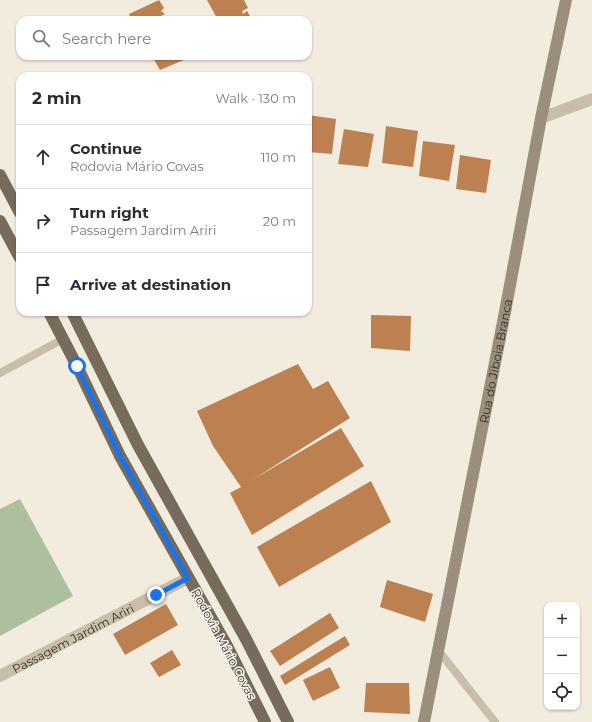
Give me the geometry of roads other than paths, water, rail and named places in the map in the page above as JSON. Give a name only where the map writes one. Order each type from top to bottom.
[{"type":"main road","name":"Rua do Jiboia Branca","points":[[424,722],[505,312],[541,118],[566,0]]},
{"type":"main road","points":[[0,175],[16,205]]},
{"type":"main road","points":[[0,221],[16,251]]},
{"type":"main road","name":"Rodovia Mário Covas","points":[[51,316],[123,462],[227,646],[265,722]]},
{"type":"main road","name":"Rodovia Mário Covas","points":[[74,316],[138,445],[246,639],[288,722]]},
{"type":"street","points":[[541,118],[592,99]]},
{"type":"street","name":"Passagem Jardim Ariri","points":[[0,676],[188,578]]},
{"type":"lane","points":[[0,373],[63,339]]},
{"type":"lane","points":[[438,650],[495,722]]}]
